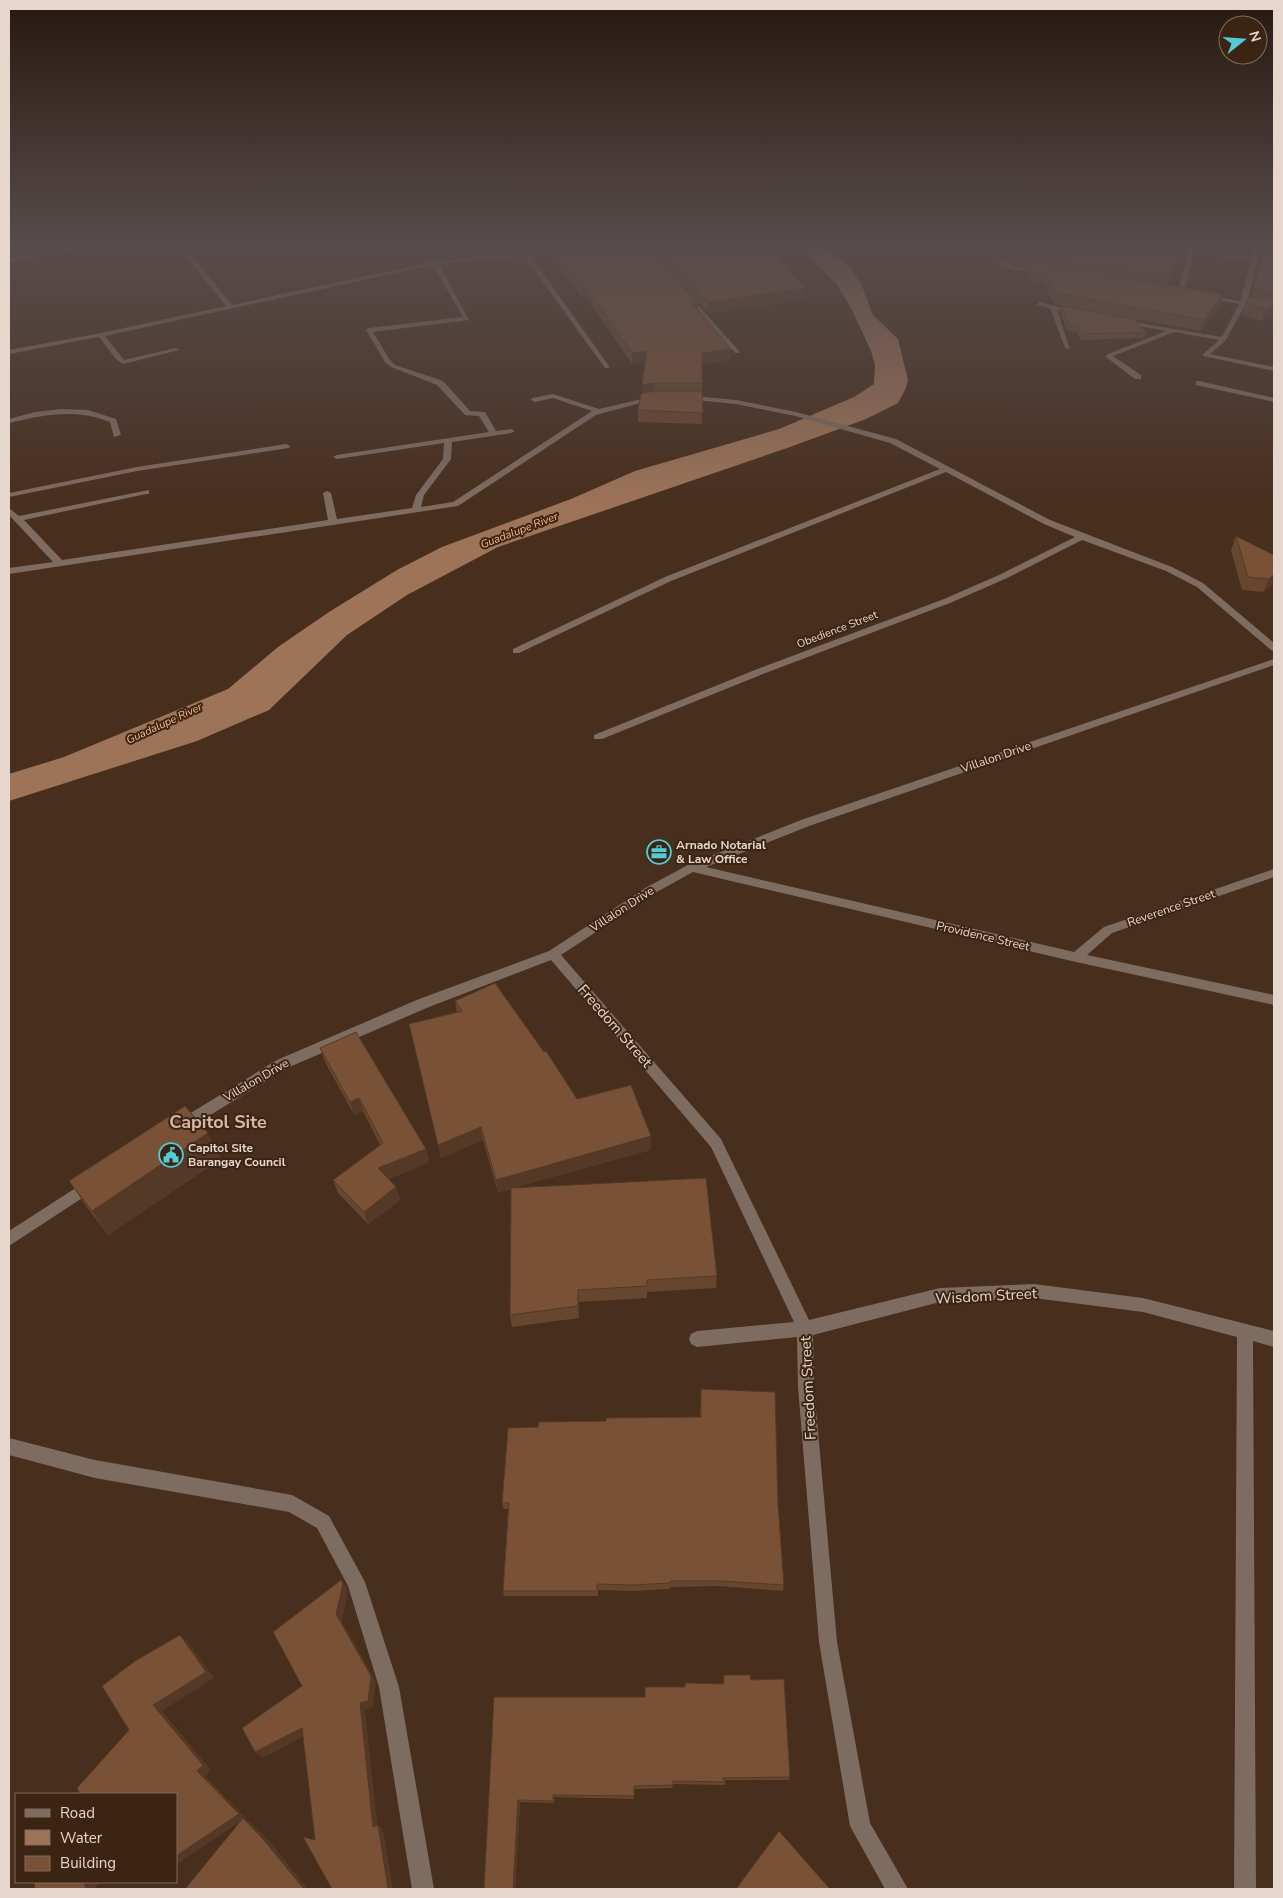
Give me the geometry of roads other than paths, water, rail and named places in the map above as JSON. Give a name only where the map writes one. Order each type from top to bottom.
[{"type":"street","points":[[9,352],[108,334]]},
{"type":"street","points":[[371,334],[387,361],[406,371],[440,383],[468,413],[482,414],[493,433]]},
{"type":"street","points":[[583,334],[607,367]]},
{"type":"street","points":[[720,334],[736,352]]},
{"type":"street","points":[[1063,334],[1068,348]]},
{"type":"street","points":[[1138,378],[1108,356],[1165,334]]},
{"type":"street","points":[[1194,334],[1224,339]]},
{"type":"street","points":[[1227,334],[1224,339],[1205,355],[1274,369]]},
{"type":"street","points":[[101,335],[123,362],[176,350]]},
{"type":"street","points":[[1199,383],[1274,400]]},
{"type":"street","points":[[535,400],[553,396],[599,411]]},
{"type":"street","points":[[673,398],[692,397],[736,402],[796,414],[893,441],[946,470],[1082,537],[1169,570],[1200,585],[1274,648]]},
{"type":"street","points":[[9,571],[455,504],[583,419],[599,411],[619,405],[663,398]]},
{"type":"street","points":[[9,421],[55,411],[98,413],[113,420],[117,435]]},
{"type":"street","points":[[337,457],[511,430]]},
{"type":"street","points":[[415,511],[420,495],[447,459],[448,440]]},
{"type":"street","points":[[9,495],[137,469],[286,446]]},
{"type":"street","points":[[516,651],[668,579],[946,470]]},
{"type":"street","points":[[18,519],[146,492]]},
{"type":"street","points":[[327,493],[333,522]]},
{"type":"street","points":[[9,510],[59,563]]},
{"type":"street","name":"Obedience Street","points":[[598,737],[759,672],[947,601],[1002,577],[1082,537]]},
{"type":"street","name":"Villalon Drive","points":[[169,1133],[282,1064],[424,1003],[553,954],[651,890],[692,868],[824,816],[1274,662]]},
{"type":"street","name":"Providence Street","points":[[692,868],[1076,957],[1274,1000]]},
{"type":"street","name":"Reverence Street","points":[[1076,957],[1108,930],[1274,873]]},
{"type":"street","name":"Freedom Street","points":[[553,954],[716,1143],[805,1329],[806,1387],[828,1642],[860,1826],[897,1889]]},
{"type":"street","points":[[9,1239],[106,1175]]},
{"type":"street","name":"Wisdom Street","points":[[697,1339],[805,1329],[940,1296],[1034,1292],[1143,1305],[1274,1339]]},
{"type":"street","points":[[1245,1332],[1245,1889]]},
{"type":"street","points":[[9,1446],[95,1469],[292,1504],[322,1522],[356,1582],[389,1687],[423,1889]]},
{"type":"water","name":"Guadalupe River","points":[[863,334],[892,334],[898,339],[908,380],[898,403],[866,419],[790,447],[498,547],[407,595],[347,635],[269,710],[197,741],[9,801],[9,774],[64,757],[228,689],[278,647],[329,612],[397,570],[442,547],[571,499],[635,471],[779,429],[854,397],[874,384],[875,365]]},
{"type":"place","name":"Arnado Notarial & Law Office","points":[[659,852]]},
{"type":"place","name":"Capitol Site Barangay Council","points":[[171,1155]]},
{"type":"district","name":"Capitol Site","points":[[218,1122]]}]
